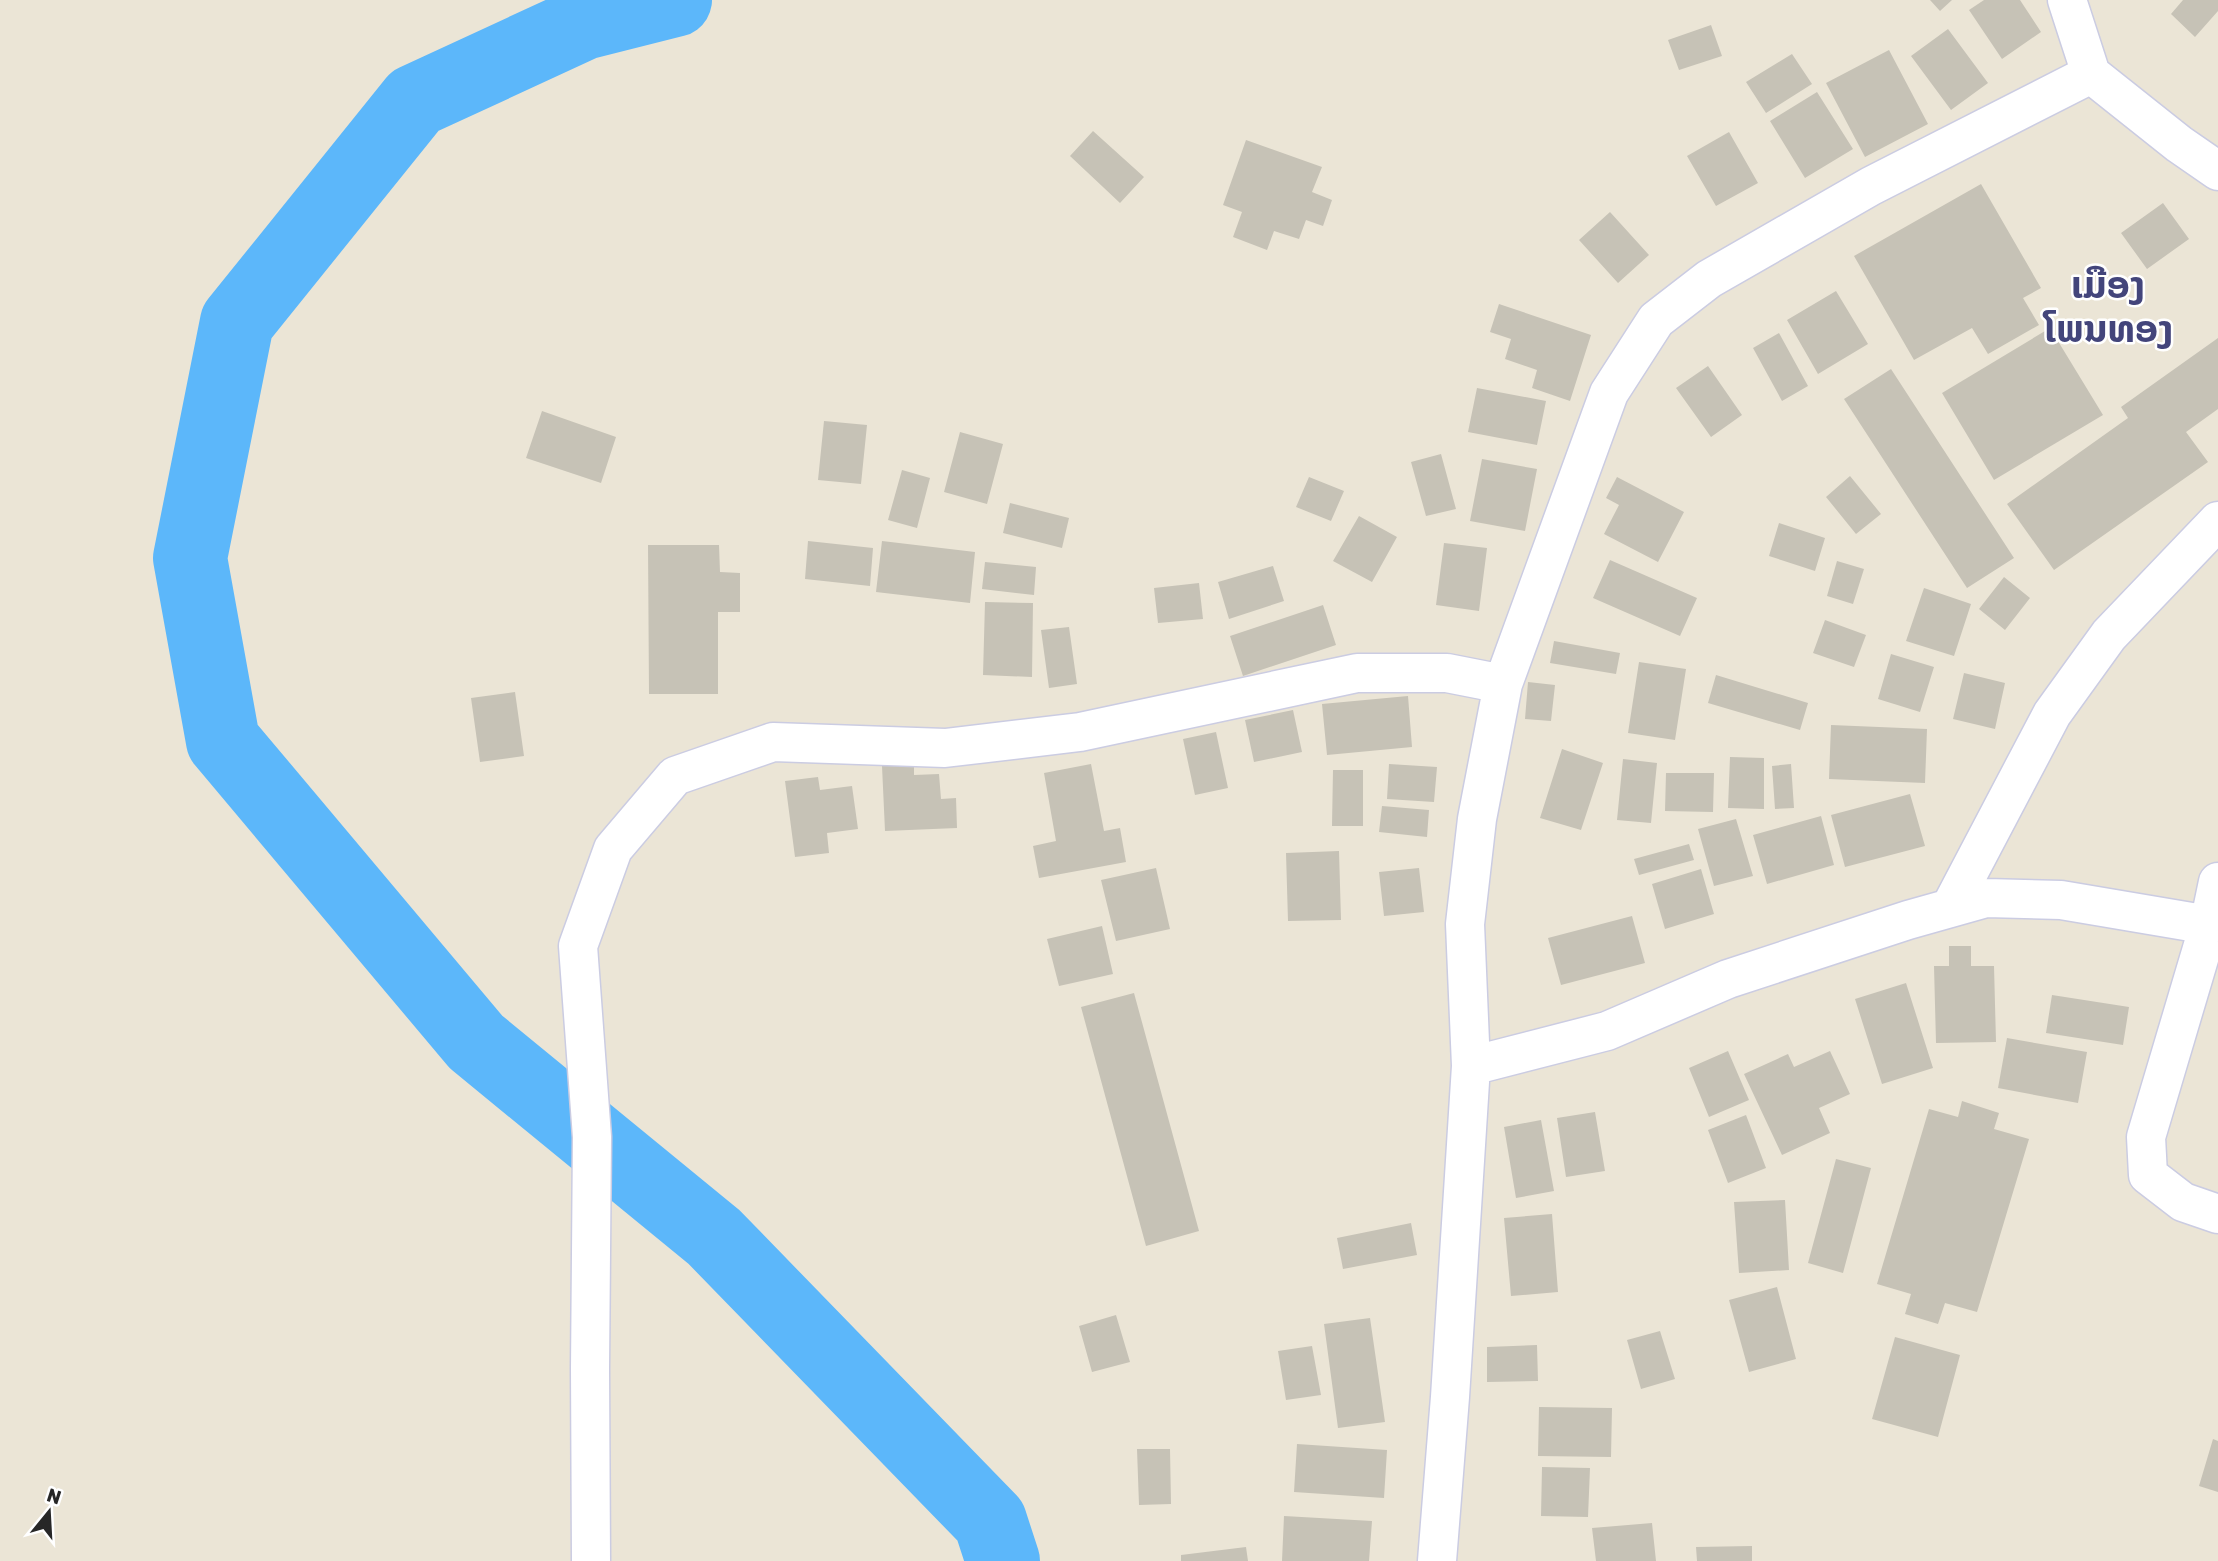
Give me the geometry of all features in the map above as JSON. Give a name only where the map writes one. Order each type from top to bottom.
[{"type":"street","points":[[2067,0],[2091,74],[2179,144],[2218,171]]},
{"type":"street","points":[[1437,1561],[1471,1066],[1465,924],[1477,819],[1503,684],[1609,393],[1656,320],[1709,279],[1871,186],[2091,74]]},
{"type":"street","points":[[1950,908],[2052,714],[2109,635],[2218,521]]},
{"type":"street","points":[[591,1561],[592,1137],[578,946],[613,849],[675,776],[773,742],[946,748],[986,744],[1080,732],[1357,673],[1447,673],[1503,684]]},
{"type":"street","points":[[2218,882],[2209,925],[2146,1137],[2148,1175],[2183,1202],[2218,1214]]},
{"type":"street","points":[[1471,1066],[1607,1031],[1728,979],[1908,920],[1986,898],[2061,900],[2209,925]]},
{"type":"building","points":[[1930,0],[1952,0],[1940,11]]},
{"type":"building","points":[[1984,0],[2020,0],[2041,32],[2002,59],[1969,10]]},
{"type":"building","points":[[2183,0],[2218,0],[2218,11],[2195,37],[2171,14]]},
{"type":"building","points":[[1711,25],[1722,56],[1679,70],[1668,40]]},
{"type":"building","points":[[1948,29],[1988,83],[1951,110],[1911,56]]},
{"type":"building","points":[[1889,50],[1928,124],[1865,157],[1826,83]]},
{"type":"building","points":[[1792,54],[1812,84],[1766,113],[1746,82]]},
{"type":"building","points":[[1817,92],[1853,149],[1805,178],[1770,121]]},
{"type":"building","points":[[1093,131],[1144,177],[1120,203],[1070,156]]},
{"type":"building","points":[[1729,132],[1758,183],[1716,206],[1687,156]]},
{"type":"building","points":[[1246,140],[1322,167],[1312,192],[1332,200],[1323,226],[1306,220],[1299,239],[1274,231],[1267,250],[1233,237],[1242,212],[1223,205]]},
{"type":"building","points":[[1981,184],[2041,288],[2023,298],[2039,325],[1988,354],[1972,328],[1914,360],[1854,256]]},
{"type":"building","points":[[2163,203],[2189,239],[2147,269],[2121,233]]},
{"type":"building","points":[[1610,212],[1649,255],[1618,283],[1579,240]]},
{"type":"building","points":[[1836,291],[1868,344],[1818,374],[1787,320]]},
{"type":"building","points":[[1499,304],[1591,335],[1570,401],[1532,388],[1537,370],[1505,359],[1511,339],[1490,332]]},
{"type":"building","points":[[2050,328],[2103,415],[1994,480],[1942,393]]},
{"type":"building","points":[[1779,333],[1808,386],[1782,401],[1753,348]]},
{"type":"building","points":[[2218,338],[2218,409],[2186,432],[2208,462],[2054,570],[2007,504],[2128,418],[2121,407]]},
{"type":"building","points":[[1708,366],[1742,415],[1711,437],[1676,388]]},
{"type":"building","points":[[1891,369],[2014,558],[1967,588],[1844,399]]},
{"type":"building","points":[[1477,388],[1546,401],[1537,445],[1468,432]]},
{"type":"building","points":[[542,411],[616,437],[601,483],[526,458]]},
{"type":"building","points":[[824,421],[867,425],[861,484],[818,480]]},
{"type":"building","points":[[960,432],[1003,444],[987,504],[944,492]]},
{"type":"building","points":[[1441,454],[1456,509],[1426,516],[1411,462]]},
{"type":"building","points":[[1482,459],[1537,469],[1525,531],[1470,521]]},
{"type":"building","points":[[902,470],[930,478],[917,528],[888,520]]},
{"type":"building","points":[[1850,476],[1881,514],[1856,534],[1826,497]]},
{"type":"building","points":[[1309,477],[1344,491],[1331,521],[1296,507]]},
{"type":"building","points":[[1617,477],[1684,512],[1658,562],[1604,534],[1619,505],[1606,498]]},
{"type":"building","points":[[1010,503],[1069,518],[1062,548],[1003,533]]},
{"type":"building","points":[[1359,516],[1397,537],[1372,582],[1333,561]]},
{"type":"building","points":[[1779,523],[1825,538],[1815,571],[1769,556]]},
{"type":"building","points":[[808,541],[873,548],[870,586],[805,579]]},
{"type":"building","points":[[882,541],[975,552],[970,603],[876,592]]},
{"type":"building","points":[[1444,543],[1487,548],[1479,611],[1436,605]]},
{"type":"building","points":[[648,545],[719,545],[720,572],[740,573],[740,612],[718,612],[718,694],[649,694]]},
{"type":"building","points":[[1610,560],[1697,598],[1680,636],[1593,598]]},
{"type":"building","points":[[1837,561],[1864,569],[1853,604],[1827,596]]},
{"type":"building","points":[[985,562],[1036,567],[1034,595],[982,589]]},
{"type":"building","points":[[1273,566],[1284,601],[1229,619],[1218,582]]},
{"type":"building","points":[[2004,577],[2030,598],[2005,630],[1979,609]]},
{"type":"building","points":[[1199,583],[1203,619],[1158,623],[1154,588]]},
{"type":"building","points":[[1924,588],[1971,604],[1954,656],[1906,641]]},
{"type":"building","points":[[985,602],[1033,603],[1032,677],[983,675]]},
{"type":"building","points":[[1323,605],[1336,645],[1243,676],[1230,636]]},
{"type":"building","points":[[1825,620],[1866,635],[1854,667],[1813,653]]},
{"type":"building","points":[[1069,627],[1077,684],[1049,688],[1041,630]]},
{"type":"building","points":[[1554,641],[1620,653],[1616,674],[1550,663]]},
{"type":"building","points":[[1891,654],[1934,667],[1920,712],[1878,699]]},
{"type":"building","points":[[1639,662],[1686,669],[1675,740],[1628,733]]},
{"type":"building","points":[[1964,673],[2005,683],[1995,729],[1953,719]]},
{"type":"building","points":[[1716,675],[1808,703],[1800,730],[1708,703]]},
{"type":"building","points":[[1528,682],[1555,685],[1551,721],[1525,719]]},
{"type":"building","points":[[515,692],[524,756],[480,762],[471,698]]},
{"type":"building","points":[[1408,696],[1412,747],[1327,755],[1322,704]]},
{"type":"building","points":[[1293,710],[1302,752],[1254,762],[1245,720]]},
{"type":"building","points":[[1831,725],[1927,729],[1925,783],[1829,779]]},
{"type":"building","points":[[1216,732],[1228,788],[1195,795],[1183,739]]},
{"type":"building","points":[[1562,749],[1603,763],[1581,830],[1540,818]]},
{"type":"building","points":[[1730,757],[1764,758],[1764,809],[1728,808]]},
{"type":"building","points":[[1623,759],[1657,763],[1651,823],[1617,820]]},
{"type":"building","points":[[1091,764],[1104,831],[1120,828],[1126,862],[1039,878],[1033,846],[1056,841],[1044,773]]},
{"type":"building","points":[[1389,764],[1437,767],[1434,802],[1387,799]]},
{"type":"building","points":[[1791,764],[1794,808],[1775,809],[1772,766]]},
{"type":"building","points":[[914,765],[914,775],[939,774],[941,799],[956,798],[957,828],[885,831],[882,766]]},
{"type":"building","points":[[1333,770],[1363,770],[1363,826],[1332,826]]},
{"type":"building","points":[[1666,773],[1714,773],[1713,812],[1665,811]]},
{"type":"building","points":[[818,777],[820,790],[852,786],[858,829],[827,833],[829,853],[795,857],[785,781]]},
{"type":"building","points":[[1910,794],[1925,846],[1845,867],[1831,815]]},
{"type":"building","points":[[1382,806],[1429,810],[1427,837],[1379,832]]},
{"type":"building","points":[[1821,816],[1834,865],[1767,884],[1753,835]]},
{"type":"building","points":[[1736,819],[1753,876],[1714,886],[1698,829]]},
{"type":"building","points":[[1689,844],[1694,860],[1639,875],[1634,859]]},
{"type":"building","points":[[1339,851],[1341,920],[1288,921],[1286,853]]},
{"type":"building","points":[[1156,868],[1170,929],[1116,941],[1101,880]]},
{"type":"building","points":[[1419,868],[1424,912],[1384,916],[1379,872]]},
{"type":"building","points":[[1701,869],[1714,914],[1665,929],[1652,884]]},
{"type":"building","points":[[1632,916],[1645,963],[1561,985],[1548,938]]},
{"type":"building","points":[[1102,926],[1113,974],[1059,986],[1047,939]]},
{"type":"building","points":[[1949,946],[1971,946],[1971,966],[1994,966],[1996,1042],[1936,1043],[1934,966],[1949,966]]},
{"type":"building","points":[[1906,983],[1933,1068],[1882,1084],[1855,999]]},
{"type":"building","points":[[1134,993],[1199,1231],[1146,1246],[1081,1007]]},
{"type":"building","points":[[2052,995],[2129,1007],[2123,1045],[2046,1033]]},
{"type":"building","points":[[2007,1038],[2087,1052],[2078,1103],[1998,1088]]},
{"type":"building","points":[[1728,1051],[1749,1100],[1709,1117],[1689,1068]]},
{"type":"building","points":[[1830,1051],[1850,1094],[1819,1108],[1830,1133],[1782,1155],[1744,1074],[1788,1054],[1794,1067]]},
{"type":"building","points":[[1962,1101],[1999,1113],[1994,1129],[2029,1139],[1977,1312],[1945,1303],[1938,1324],[1905,1314],[1911,1294],[1877,1284],[1929,1109],[1958,1117]]},
{"type":"building","points":[[1595,1112],[1605,1171],[1566,1177],[1557,1118]]},
{"type":"building","points":[[1746,1115],[1766,1168],[1728,1183],[1708,1130]]},
{"type":"building","points":[[1541,1120],[1554,1191],[1516,1198],[1504,1127]]},
{"type":"building","points":[[1836,1159],[1871,1168],[1843,1273],[1808,1263]]},
{"type":"building","points":[[1785,1200],[1789,1270],[1739,1273],[1734,1202]]},
{"type":"building","points":[[1552,1214],[1558,1292],[1511,1296],[1504,1218]]},
{"type":"building","points":[[1411,1223],[1417,1255],[1343,1269],[1337,1238]]},
{"type":"building","points":[[1777,1287],[1796,1359],[1749,1372],[1729,1300]]},
{"type":"building","points":[[1116,1315],[1130,1362],[1092,1372],[1079,1326]]},
{"type":"building","points":[[1370,1318],[1385,1422],[1338,1428],[1324,1324]]},
{"type":"building","points":[[1660,1331],[1675,1379],[1641,1389],[1627,1340]]},
{"type":"building","points":[[1895,1337],[1960,1355],[1938,1437],[1872,1419]]},
{"type":"building","points":[[1537,1345],[1538,1381],[1487,1382],[1487,1347]]},
{"type":"building","points":[[1312,1346],[1321,1395],[1286,1400],[1278,1351]]},
{"type":"building","points":[[1539,1407],[1612,1408],[1611,1457],[1538,1456]]},
{"type":"building","points":[[2213,1439],[2218,1441],[2218,1492],[2199,1486]]},
{"type":"building","points":[[1297,1444],[1387,1450],[1384,1498],[1294,1492]]},
{"type":"building","points":[[1137,1449],[1170,1449],[1171,1504],[1139,1505]]},
{"type":"building","points":[[1542,1467],[1590,1468],[1588,1517],[1541,1516]]},
{"type":"building","points":[[1284,1516],[1372,1521],[1369,1561],[1282,1561]]},
{"type":"building","points":[[1652,1523],[1656,1561],[1596,1561],[1592,1528]]},
{"type":"building","points":[[1752,1546],[1752,1561],[1697,1561],[1696,1547]]},
{"type":"building","points":[[1246,1547],[1248,1561],[1181,1561],[1181,1555]]},
{"type":"waterway","points":[[675,0],[584,23],[415,101],[237,322],[190,558],[223,741],[476,1042],[714,1237],[990,1521],[1003,1561]]},
{"type":"district","name":"ເມືອງ ໂພນທອງ","points":[[2108,307]]}]
